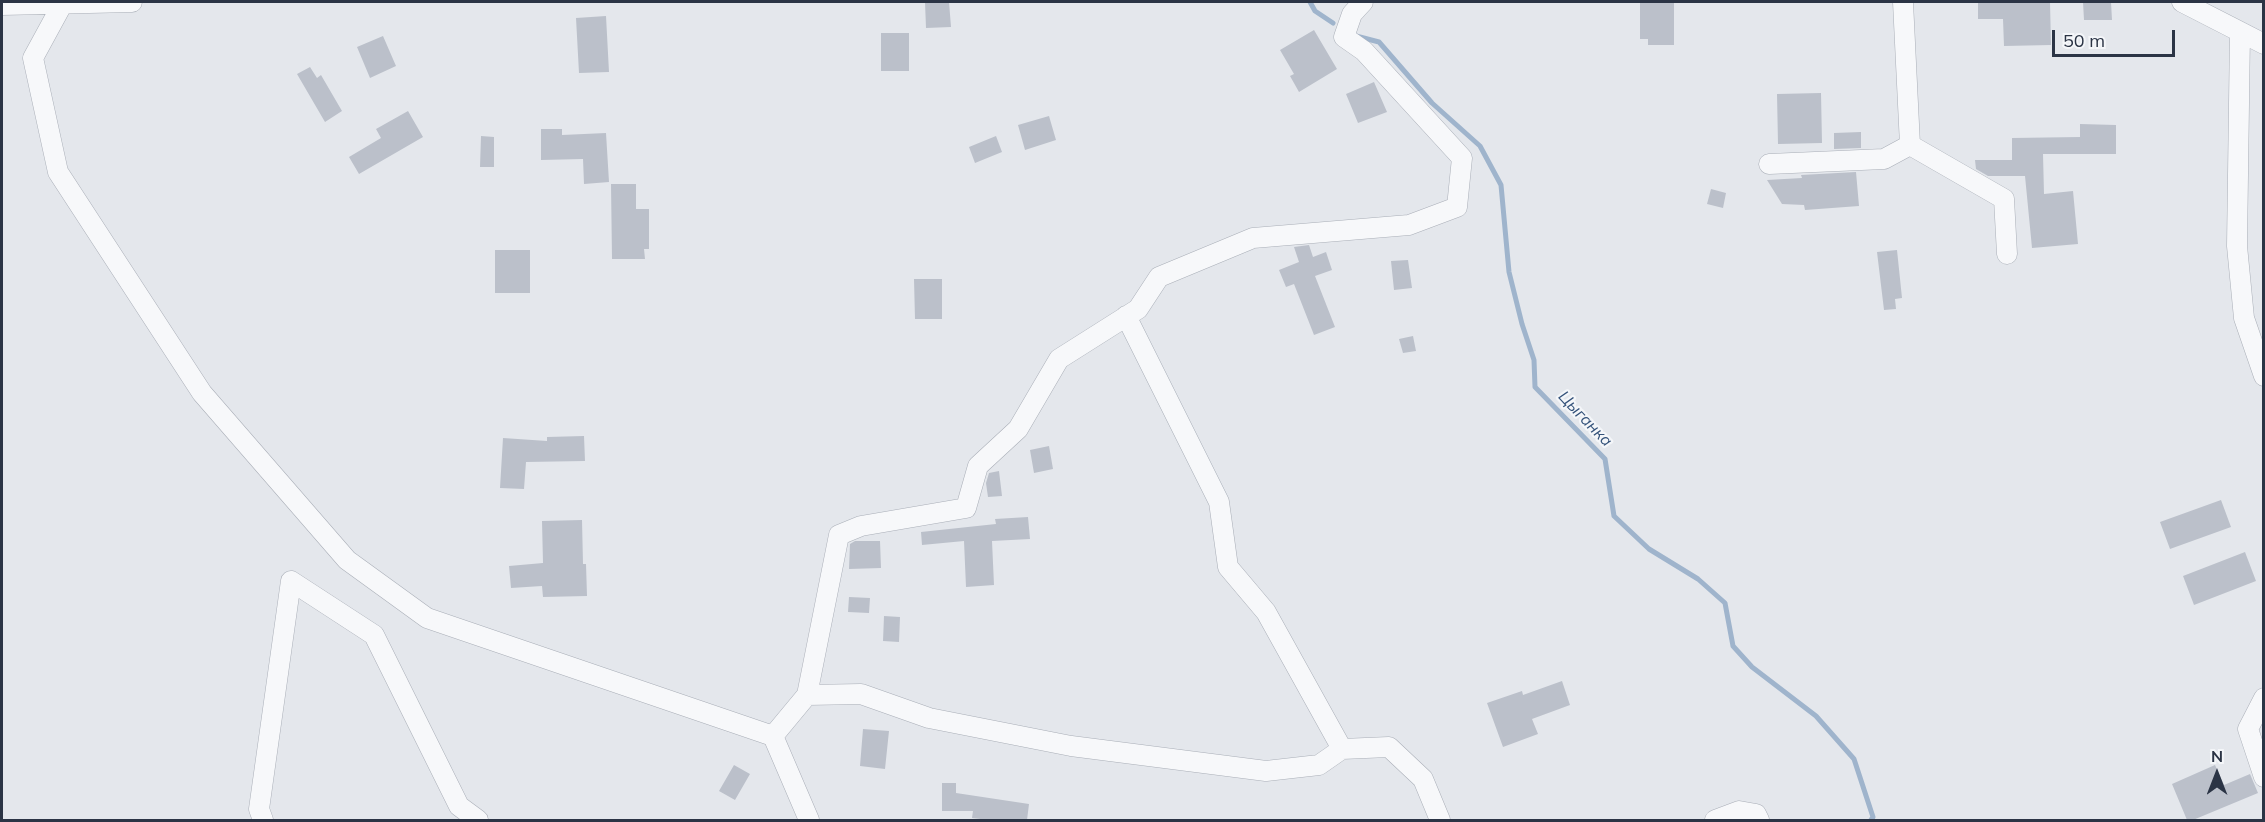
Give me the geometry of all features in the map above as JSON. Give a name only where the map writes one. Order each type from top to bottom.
[{"type":"street","points":[[2,5],[132,2]]},
{"type":"street","points":[[773,736],[807,695],[839,535],[861,526],[966,508],[978,466],[1018,429],[1059,359],[1138,309],[1159,277],[1253,238],[1409,225],[1457,207],[1462,158],[1364,51],[1344,37],[1352,14],[1363,2]]},
{"type":"street","points":[[1903,2],[1910,144]]},
{"type":"street","points":[[2182,2],[2264,44]]},
{"type":"street","points":[[63,3],[33,58],[58,172],[202,393],[347,560],[427,618],[773,736],[809,820]]},
{"type":"street","points":[[2240,32],[2237,246],[2244,318],[2264,376]]},
{"type":"street","points":[[1769,164],[1884,159],[1910,144]]},
{"type":"street","points":[[1910,144],[2004,199],[2007,254]]},
{"type":"street","points":[[1126,316],[1219,502],[1228,567],[1266,612],[1342,749]]},
{"type":"street","points":[[263,820],[259,808],[291,581],[374,635],[459,806],[478,820]]},
{"type":"street","points":[[807,695],[861,694],[929,718],[1071,746],[1266,771],[1319,765],[1342,749],[1389,747],[1423,779],[1440,820]]},
{"type":"street","points":[[2264,698],[2248,729],[2264,777]]},
{"type":"street","points":[[1715,820],[1739,811],[1756,814],[1759,820]]},
{"type":"building","points":[[925,2],[949,2],[951,27],[926,28]]},
{"type":"building","points":[[1640,2],[1674,2],[1674,45],[1648,45],[1648,39],[1640,39]]},
{"type":"building","points":[[1978,2],[2050,2],[2051,45],[2004,46],[2003,19],[1978,19]]},
{"type":"building","points":[[2083,2],[2111,2],[2112,20],[2084,20]]},
{"type":"building","points":[[606,16],[609,72],[579,73],[576,18]]},
{"type":"building","points":[[1314,30],[1337,69],[1299,92],[1290,76],[1294,74],[1280,50]]},
{"type":"building","points":[[881,33],[909,33],[909,71],[881,71]]},
{"type":"building","points":[[383,36],[396,66],[370,78],[357,47]]},
{"type":"building","points":[[310,67],[317,78],[321,75],[342,111],[325,122],[297,74]]},
{"type":"building","points":[[1374,82],[1387,112],[1358,123],[1346,94]]},
{"type":"building","points":[[1821,93],[1822,143],[1778,144],[1777,94]]},
{"type":"building","points":[[408,111],[423,137],[359,174],[349,157],[381,138],[376,129]]},
{"type":"building","points":[[1049,116],[1056,140],[1025,150],[1018,125]]},
{"type":"building","points":[[2080,124],[2116,125],[2116,154],[2043,154],[2044,194],[2073,191],[2078,244],[2032,248],[2025,176],[1988,176],[1976,169],[1975,160],[2012,160],[2012,138],[2080,137]]},
{"type":"building","points":[[541,129],[562,129],[562,135],[606,133],[609,182],[584,184],[583,159],[541,160]]},
{"type":"building","points":[[1861,132],[1861,148],[1834,149],[1834,133]]},
{"type":"building","points":[[481,136],[494,137],[494,167],[480,167]]},
{"type":"building","points":[[996,136],[1002,152],[975,163],[969,147]]},
{"type":"building","points":[[1856,172],[1859,206],[1805,210],[1804,205],[1782,204],[1767,180],[1802,178],[1801,175]]},
{"type":"building","points":[[611,184],[636,184],[636,209],[649,209],[649,249],[644,249],[645,259],[612,259]]},
{"type":"building","points":[[1711,189],[1726,193],[1723,208],[1707,204]]},
{"type":"building","points":[[1309,245],[1313,257],[1326,252],[1332,270],[1315,276],[1335,327],[1314,335],[1294,284],[1286,287],[1279,270],[1299,262],[1294,247]]},
{"type":"building","points":[[495,250],[530,250],[530,293],[495,293]]},
{"type":"building","points":[[1897,250],[1902,298],[1895,299],[1896,309],[1884,310],[1877,252]]},
{"type":"building","points":[[1408,260],[1412,288],[1394,290],[1391,261]]},
{"type":"building","points":[[914,279],[942,279],[942,319],[915,319]]},
{"type":"building","points":[[1413,336],[1416,351],[1403,353],[1399,339]]},
{"type":"building","points":[[584,436],[585,461],[526,462],[524,489],[500,488],[503,438],[547,441],[547,437]]},
{"type":"building","points":[[1049,446],[1053,469],[1034,473],[1030,450]]},
{"type":"building","points":[[999,471],[1002,496],[988,497],[986,483],[989,473]]},
{"type":"building","points":[[2221,500],[2231,527],[2170,549],[2160,522]]},
{"type":"building","points":[[1028,517],[1030,539],[992,541],[994,585],[966,587],[964,541],[922,545],[921,532],[996,524],[995,519]]},
{"type":"building","points":[[582,520],[583,564],[586,564],[587,596],[543,597],[542,586],[511,588],[509,566],[543,563],[542,521]]},
{"type":"building","points":[[855,541],[880,541],[881,568],[849,569],[850,544]]},
{"type":"building","points":[[2245,552],[2256,581],[2194,605],[2183,576]]},
{"type":"building","points":[[849,597],[870,598],[869,613],[848,612]]},
{"type":"building","points":[[884,616],[900,617],[899,642],[883,641]]},
{"type":"building","points":[[1562,681],[1570,705],[1532,719],[1538,734],[1503,747],[1487,703],[1522,691],[1523,695]]},
{"type":"building","points":[[863,729],[889,731],[885,769],[860,766]]},
{"type":"building","points":[[734,765],[750,774],[735,800],[719,791]]},
{"type":"building","points":[[2215,765],[2224,785],[2250,774],[2258,793],[2193,820],[2187,820],[2172,784]]},
{"type":"building","points":[[942,783],[956,783],[956,793],[1029,804],[1027,820],[989,820],[972,818],[973,811],[942,811]]},
{"type":"waterway","name":"Цыганка","points":[[1310,2],[1315,11],[1333,23]]},
{"type":"waterway","name":"Цыганка","points":[[1356,36],[1379,42],[1432,103],[1480,146],[1501,185],[1509,272],[1534,360],[1535,387],[1605,459],[1614,516],[1649,549],[1698,579],[1725,603],[1733,646],[1752,667],[1816,716],[1854,759],[1873,817],[1871,820]]}]
